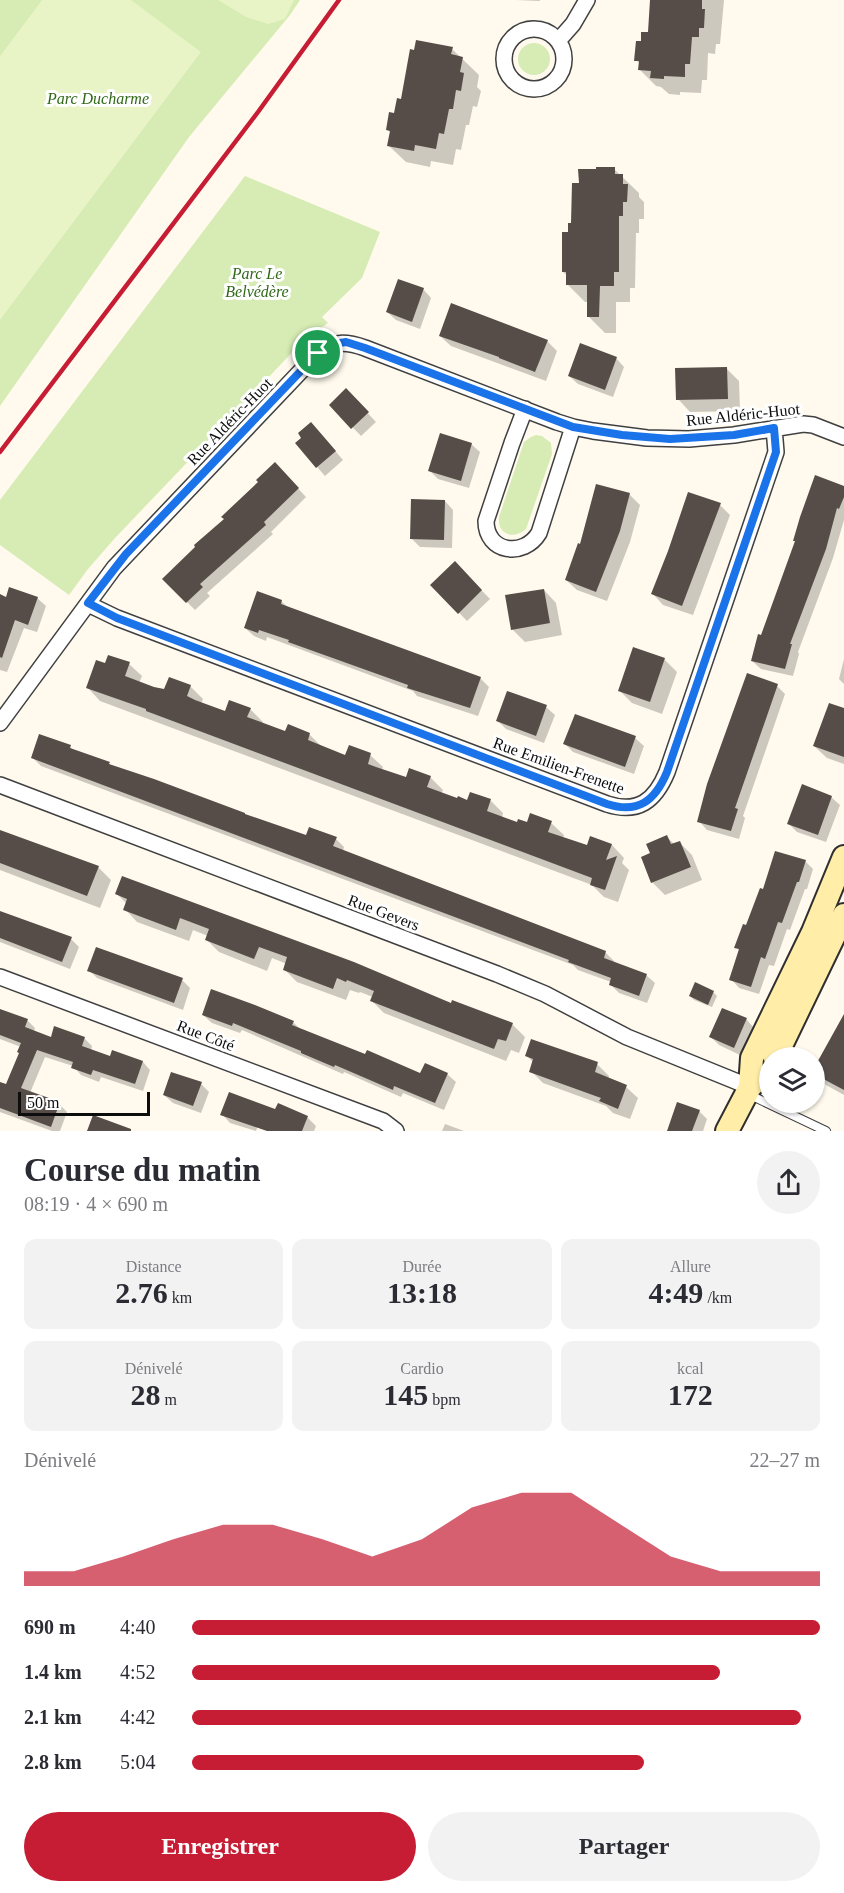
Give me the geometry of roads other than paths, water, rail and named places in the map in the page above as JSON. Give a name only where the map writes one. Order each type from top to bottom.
[{"type":"street","points":[[558,41],[573,24],[587,0]]},
{"type":"street","name":"Rue Aldéric-Huot","points":[[0,723],[126,554],[326,347],[346,342],[365,348],[573,427],[622,435],[670,439],[734,435],[803,424],[813,425],[844,436]]},
{"type":"street","points":[[525,409],[486,521],[489,537],[506,548],[525,547],[540,533],[573,427]]},
{"type":"street","name":"Rue Emilien-Frenette","points":[[88,603],[117,618],[607,804],[620,807],[636,806],[651,799],[667,772],[776,452],[774,428]]},
{"type":"street","name":"Rue Gevers","points":[[0,785],[497,974],[545,994],[627,1037],[748,1091]]},
{"type":"street","points":[[748,1091],[752,1058],[808,943],[838,891],[844,857]]},
{"type":"street","points":[[780,1047],[844,915]]},
{"type":"street","name":"Rue Côté","points":[[0,977],[383,1121],[396,1131]]},
{"type":"street","points":[[727,1131],[748,1091],[759,1079]]},
{"type":"lane","points":[[748,1091],[826,1131]]},
{"type":"railway","points":[[0,452],[258,112],[339,0]]},
{"type":"park label","name":"Parc Ducharme","points":[[98,98]]},
{"type":"park label","name":"Parc Le Belvédère","points":[[257,282]]}]
